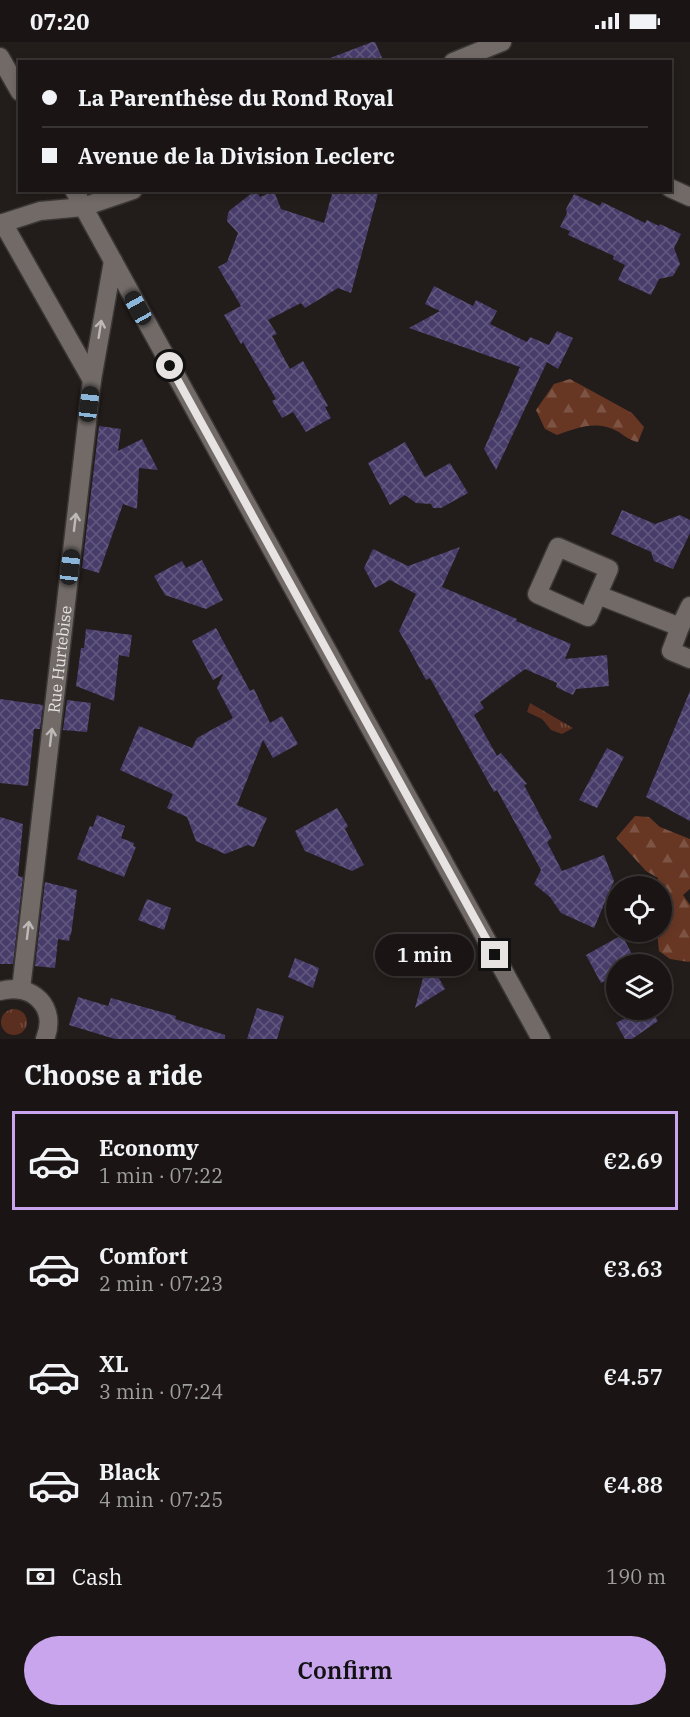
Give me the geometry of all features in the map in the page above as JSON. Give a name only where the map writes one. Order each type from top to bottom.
[{"type":"street","points":[[458,60],[502,42]]},
{"type":"street","points":[[0,57],[18,88]]},
{"type":"street","points":[[672,189],[690,197]]},
{"type":"street","points":[[75,192],[541,1039]]},
{"type":"street","points":[[92,380],[2,223],[40,211],[83,207],[128,192]]},
{"type":"street","name":"Rue Hurtebise","points":[[21,988],[92,380],[112,261]]},
{"type":"street","points":[[598,595],[680,627]]},
{"type":"street","points":[[690,606],[671,651],[690,659]]},
{"type":"street","points":[[0,991],[21,988],[31,992],[39,999],[49,1017],[48,1039]]},
{"type":"green space","points":[[570,379],[632,413],[644,427],[638,442],[602,426],[587,426],[557,435],[545,429],[536,410],[554,384]]},
{"type":"green space","points":[[530,703],[573,728],[562,734],[551,730],[542,719],[527,712]]},
{"type":"green space","points":[[635,816],[649,817],[660,827],[690,839],[690,889],[683,895],[690,905],[689,962],[672,959],[672,954],[663,954],[659,951],[658,942],[672,942],[672,876],[655,876],[646,871],[616,838]]},
{"type":"green space","points":[[14,1009],[23,1013],[27,1022],[23,1031],[14,1035],[5,1031],[1,1022],[5,1013]]},
{"type":"building","points":[[375,42],[383,60],[325,60]]},
{"type":"building","points":[[253,192],[257,192],[260,197],[274,192],[281,209],[324,223],[332,192],[378,192],[351,293],[338,288],[305,308],[301,303],[268,320],[277,334],[272,336],[290,369],[303,361],[328,406],[325,407],[331,418],[306,432],[293,412],[282,418],[272,401],[276,399],[243,342],[241,344],[224,315],[241,306],[218,267],[227,262],[238,233],[227,221],[230,210]]},
{"type":"building","points":[[574,194],[600,206],[602,202],[645,223],[647,220],[681,234],[674,248],[680,264],[673,276],[659,279],[651,295],[618,280],[625,265],[613,259],[614,256],[568,235],[570,231],[560,227]]},
{"type":"building","points":[[434,286],[473,306],[476,300],[497,311],[490,324],[527,342],[530,337],[549,345],[557,331],[573,338],[558,369],[547,362],[496,470],[484,449],[520,367],[409,328],[440,311],[425,304]]},
{"type":"building","points":[[99,426],[121,429],[118,451],[142,439],[158,470],[139,468],[137,509],[123,504],[99,573],[82,568]]},
{"type":"building","points":[[405,442],[425,477],[450,463],[468,493],[441,508],[433,508],[431,504],[416,503],[405,495],[390,505],[368,463]]},
{"type":"building","points":[[622,510],[655,524],[680,515],[690,520],[690,533],[673,569],[654,561],[651,552],[611,534]]},
{"type":"building","points":[[460,547],[442,587],[571,644],[565,659],[607,655],[609,686],[576,689],[573,695],[556,687],[557,683],[525,669],[480,702],[484,708],[474,715],[497,756],[501,753],[527,784],[524,785],[552,838],[547,842],[562,871],[604,855],[612,876],[606,876],[606,900],[594,928],[561,913],[550,897],[534,884],[541,870],[497,790],[494,792],[430,678],[426,680],[399,631],[416,594],[390,580],[375,588],[364,568],[373,549],[408,566]]},
{"type":"building","points":[[202,560],[223,600],[206,609],[165,595],[154,576],[182,561],[186,568]]},
{"type":"building","points":[[216,628],[250,691],[254,689],[270,723],[282,716],[298,744],[273,758],[263,740],[237,805],[267,818],[254,847],[248,845],[225,854],[196,841],[187,817],[167,808],[173,794],[120,770],[139,726],[192,748],[197,738],[233,718],[217,688],[223,674],[213,680],[192,641]]},
{"type":"building","points":[[86,629],[132,635],[129,657],[119,655],[114,701],[76,686]]},
{"type":"building","points":[[690,691],[690,821],[646,797]]},
{"type":"building","points":[[0,699],[43,705],[40,729],[34,729],[28,786],[0,783]]},
{"type":"building","points":[[67,700],[91,703],[87,732],[63,730]]},
{"type":"building","points":[[607,748],[624,757],[597,808],[579,800]]},
{"type":"building","points":[[337,808],[348,826],[345,829],[364,865],[352,871],[305,851],[295,831]]},
{"type":"building","points":[[97,815],[125,826],[121,838],[134,843],[133,846],[136,847],[124,877],[77,859],[90,826],[93,827]]},
{"type":"building","points":[[0,817],[23,824],[18,876],[23,877],[13,964],[0,964]]},
{"type":"building","points":[[45,882],[77,890],[71,935],[69,941],[58,939],[55,968],[35,966]]},
{"type":"building","points":[[147,899],[171,908],[164,930],[138,920]]},
{"type":"building","points":[[609,942],[626,942],[632,954],[606,954],[606,980],[601,983],[586,955]]},
{"type":"building","points":[[295,958],[319,968],[313,988],[288,977]]},
{"type":"building","points":[[428,959],[445,989],[415,1008]]},
{"type":"building","points":[[78,997],[108,1006],[111,998],[176,1016],[175,1019],[225,1035],[225,1039],[115,1039],[69,1025]]},
{"type":"building","points":[[257,1008],[284,1016],[277,1039],[247,1039]]},
{"type":"building","points":[[622,1020],[658,1021],[632,1039],[625,1039],[616,1023]]},
{"type":"route","points":[[170,366],[495,955]]}]
